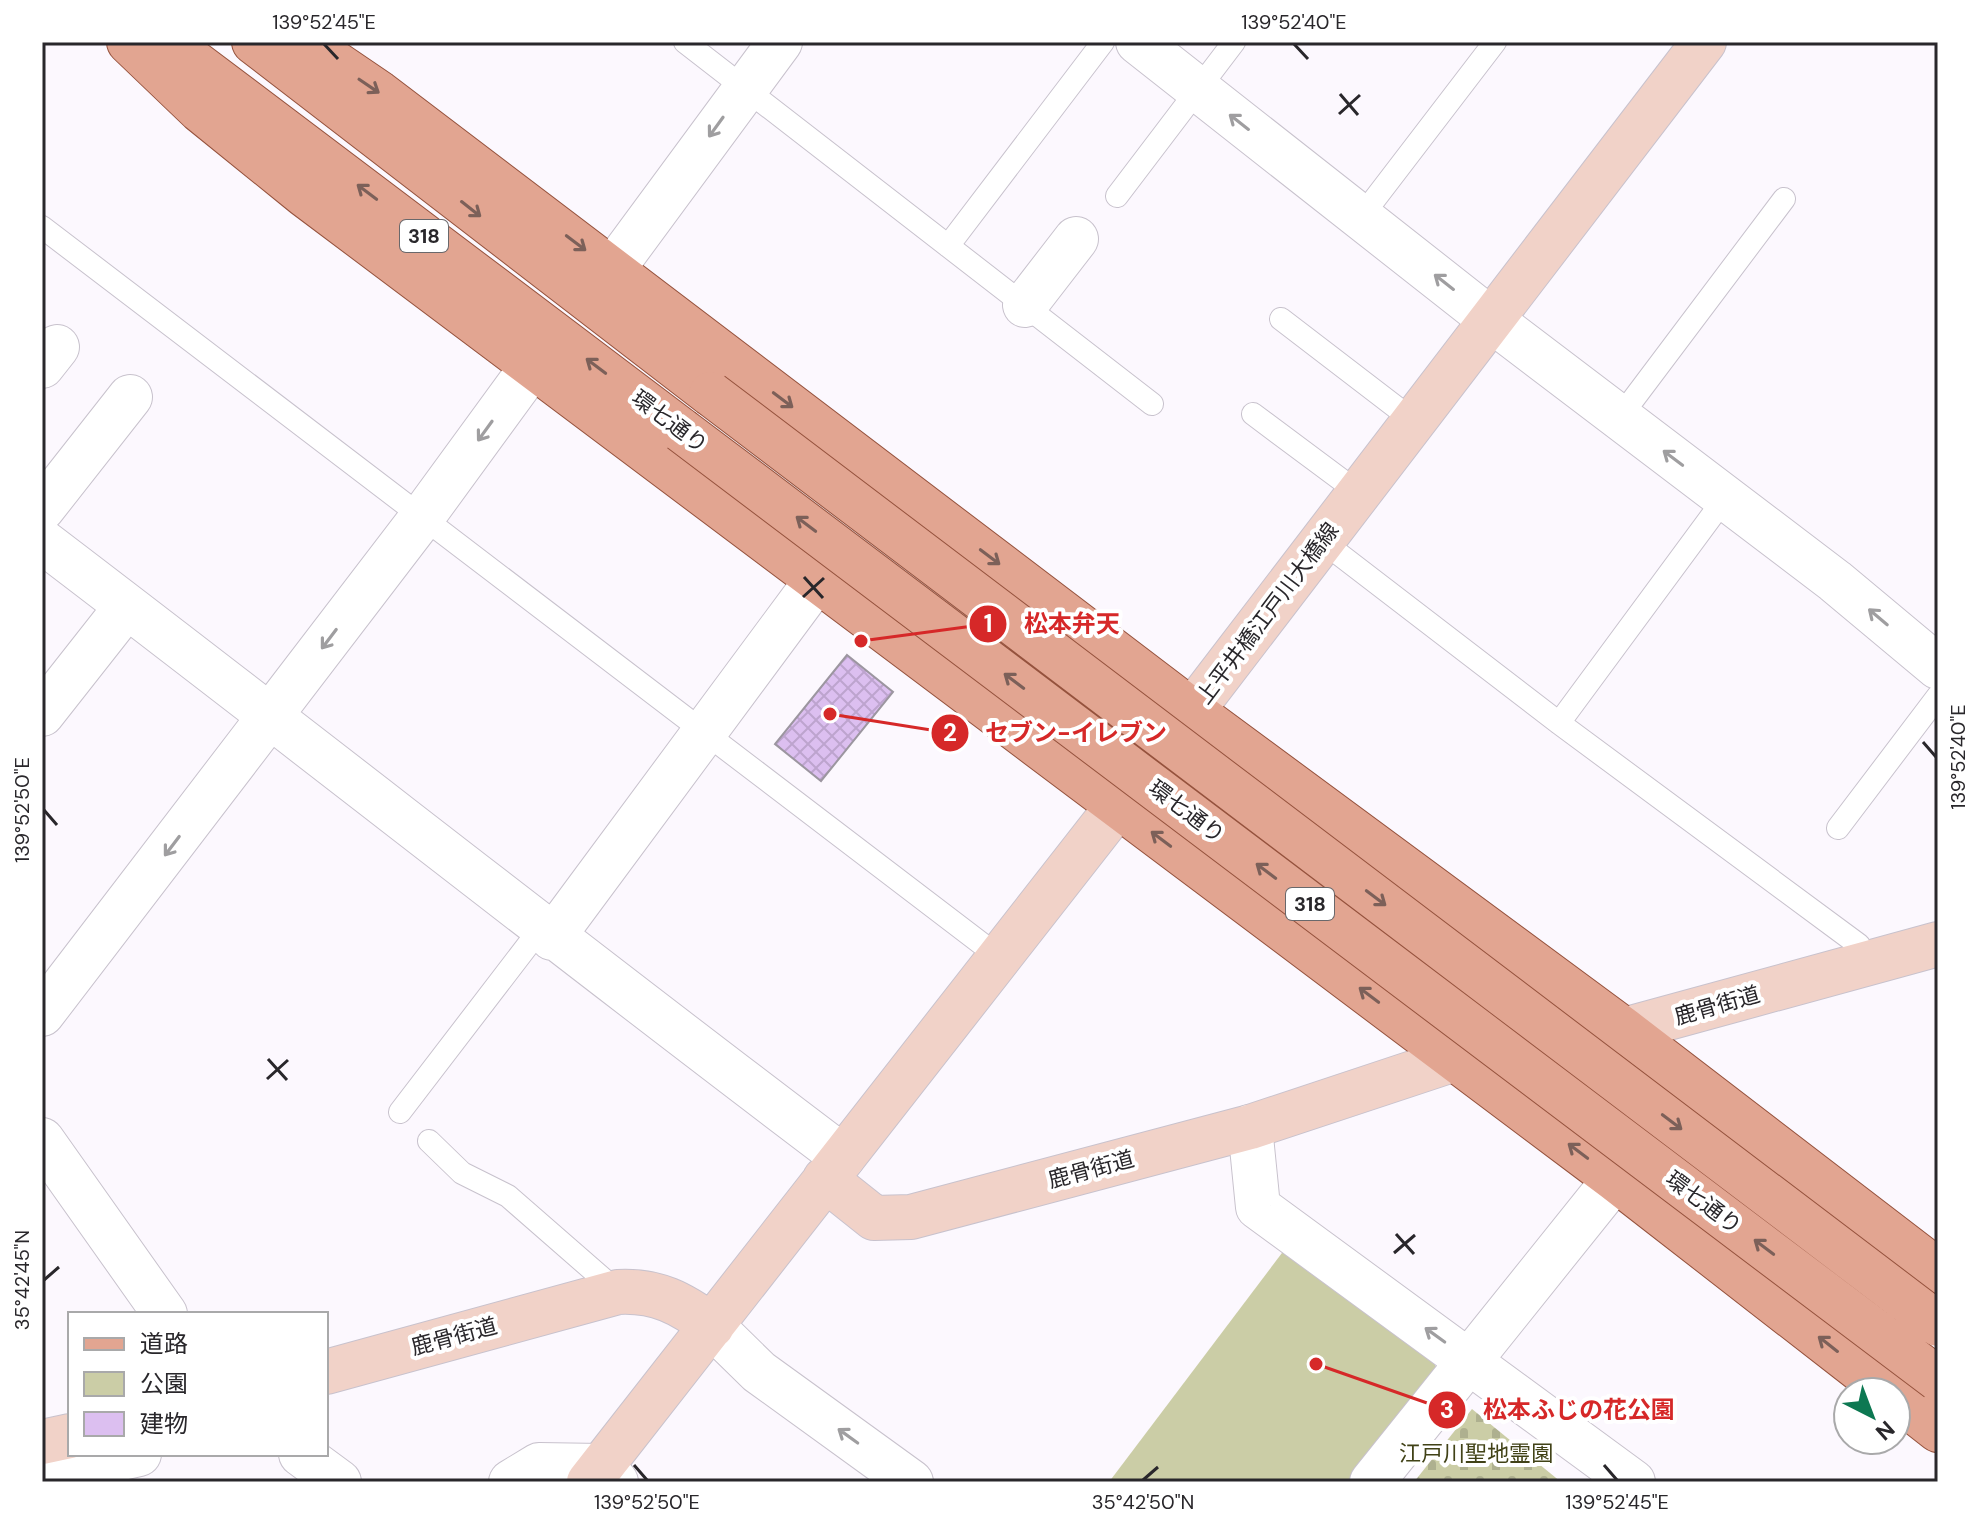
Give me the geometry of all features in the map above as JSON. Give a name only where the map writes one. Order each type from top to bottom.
[{"type":"main road","points":[[129,42],[200,110],[305,195],[531,368],[1615,1179],[1868,1376]]},
{"type":"main road","name":"環七通り","points":[[167,42],[1938,1379]]},
{"type":"main road","name":"環七通り","points":[[254,42],[711,394],[1938,1324]]},
{"type":"main road","points":[[304,42],[379,93],[1192,711],[1624,1030],[1938,1271]]},
{"type":"main road","points":[[1912,1410],[1938,1430]]},
{"type":"street","points":[[612,270],[780,42]]},
{"type":"street","points":[[1138,42],[1490,319],[1835,581],[1938,667]]},
{"type":"street","name":"上平井橋江戸川大橋線","points":[[834,1168],[1192,711],[1704,42]]},
{"type":"street","points":[[1025,305],[1076,239]]},
{"type":"street","points":[[42,1014],[423,516],[531,368]]},
{"type":"street","points":[[42,509],[130,397]]},
{"type":"street","points":[[42,541],[272,715],[547,933],[834,1168],[712,1326],[602,1477],[539,1465],[511,1482]]},
{"type":"street","points":[[547,933],[704,734],[817,580]]},
{"type":"street","points":[[42,714],[127,606]]},
{"type":"street","name":"鹿骨街道","points":[[834,1168],[874,1218],[888,1220],[1250,1127],[1455,1059],[1624,1030],[1863,964],[1936,949]]},
{"type":"street","points":[[1250,1127],[1258,1207],[1633,1482]]},
{"type":"street","points":[[42,1140],[164,1312]]},
{"type":"street","points":[[1372,1482],[1615,1179]]},
{"type":"street","name":"鹿骨街道","points":[[328,1371],[618,1292],[663,1295],[712,1326]]},
{"type":"street","points":[[712,1326],[759,1372],[911,1482]]},
{"type":"street","points":[[42,1442],[68,1436]]},
{"type":"street","points":[[42,1476],[130,1456]]},
{"type":"street","points":[[304,1456],[339,1482]]},
{"type":"lane","points":[[685,42],[746,86],[1152,404]]},
{"type":"lane","points":[[948,246],[1103,42]]},
{"type":"lane","points":[[1117,196],[1234,42]]},
{"type":"lane","points":[[1361,217],[1495,42]]},
{"type":"lane","points":[[1620,417],[1784,199]]},
{"type":"lane","points":[[42,227],[999,957]]},
{"type":"lane","points":[[1281,319],[1414,421]]},
{"type":"lane","points":[[1253,414],[1359,493]]},
{"type":"lane","points":[[1559,723],[1725,498]]},
{"type":"lane","points":[[1322,541],[1559,723],[1859,945],[1863,964]]},
{"type":"lane","points":[[1838,828],[1938,696]]},
{"type":"lane","points":[[400,1112],[547,933]]},
{"type":"lane","points":[[429,1141],[462,1173],[508,1196],[618,1292]]},
{"type":"green space","points":[[1285,1249],[1430,1354],[1439,1374],[1352,1482],[1109,1482]]},
{"type":"green space","name":"江戸川聖地霊園","points":[[1472,1409],[1561,1482],[1414,1482]]},
{"type":"building","points":[[847,655],[893,692],[821,781],[775,744]]},
{"type":"place","name":"松本弁天","points":[[861,641]]},
{"type":"place","name":"セブン-イレブン","points":[[830,714]]},
{"type":"place","name":"松本ふじの花公園","points":[[1316,1364]]}]
